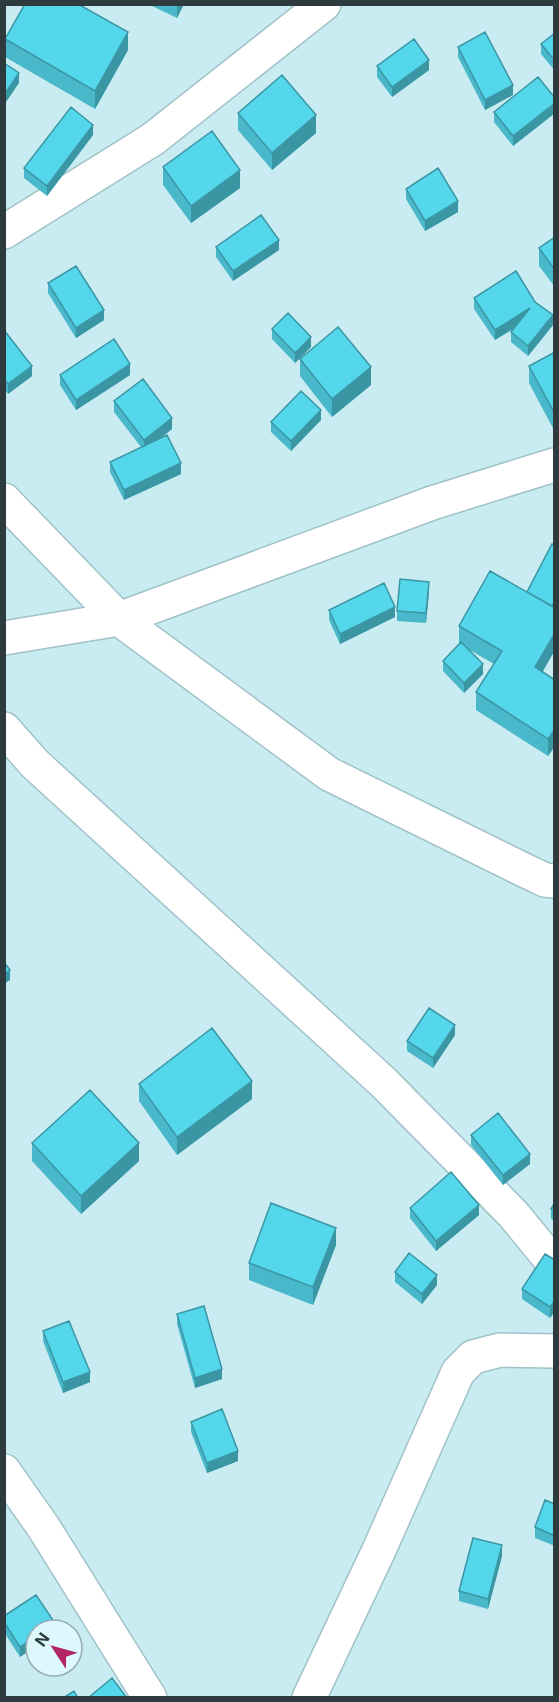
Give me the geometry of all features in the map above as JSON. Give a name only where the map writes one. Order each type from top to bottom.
[{"type":"street","points":[[4,232],[153,139],[324,4]]},
{"type":"street","points":[[4,638],[119,619],[432,503],[555,465]]},
{"type":"street","points":[[4,500],[119,619],[329,774],[545,880],[555,880]]},
{"type":"street","points":[[4,729],[34,764],[383,1082],[513,1214],[555,1264]]},
{"type":"street","points":[[309,1698],[384,1540],[458,1372],[473,1357],[500,1350],[555,1351]]},
{"type":"street","points":[[4,1472],[44,1528],[150,1698]]},
{"type":"building","points":[[25,4],[78,4],[128,32],[95,91],[5,39]]},
{"type":"building","points":[[485,32],[513,85],[485,100],[458,47]]},
{"type":"building","points":[[555,33],[555,61],[541,44]]},
{"type":"building","points":[[414,39],[429,60],[392,87],[377,66]]},
{"type":"building","points":[[4,63],[19,73],[4,95]]},
{"type":"building","points":[[282,75],[316,115],[272,153],[238,113]]},
{"type":"building","points":[[538,77],[555,98],[555,103],[513,136],[494,112]]},
{"type":"building","points":[[71,107],[93,125],[47,186],[24,168]]},
{"type":"building","points":[[212,131],[240,170],[191,206],[163,167]]},
{"type":"building","points":[[438,168],[458,201],[425,221],[406,189]]},
{"type":"building","points":[[261,215],[279,240],[233,271],[216,247]]},
{"type":"building","points":[[555,237],[555,270],[539,248]]},
{"type":"building","points":[[76,266],[104,310],[76,328],[48,283]]},
{"type":"building","points":[[516,271],[535,302],[553,315],[528,346],[511,332],[530,308],[495,330],[474,298]]},
{"type":"building","points":[[288,313],[311,337],[295,353],[272,329]]},
{"type":"building","points":[[338,327],[371,367],[332,399],[300,359]]},
{"type":"building","points":[[4,330],[32,366],[8,384],[4,379]]},
{"type":"building","points":[[114,339],[130,364],[76,400],[60,375]]},
{"type":"building","points":[[555,352],[555,414],[529,366]]},
{"type":"building","points":[[143,379],[172,418],[144,440],[114,401]]},
{"type":"building","points":[[301,391],[321,410],[291,441],[271,422]]},
{"type":"building","points":[[167,435],[181,463],[124,490],[110,462]]},
{"type":"building","points":[[552,544],[555,545],[555,601],[552,606],[527,592]]},
{"type":"building","points":[[490,571],[555,608],[555,633],[535,667],[555,680],[555,729],[548,739],[476,692],[502,651],[459,626]]},
{"type":"building","points":[[400,579],[429,582],[426,613],[397,611]]},
{"type":"building","points":[[384,583],[395,607],[340,634],[329,610]]},
{"type":"building","points":[[461,642],[483,664],[464,683],[443,661]]},
{"type":"building","points":[[4,962],[10,970],[4,974]]},
{"type":"building","points":[[429,1008],[455,1025],[433,1058],[407,1041]]},
{"type":"building","points":[[212,1028],[252,1081],[177,1137],[139,1084]]},
{"type":"building","points":[[90,1090],[139,1143],[81,1196],[32,1143]]},
{"type":"building","points":[[498,1113],[530,1154],[503,1175],[471,1135]]},
{"type":"building","points":[[451,1172],[479,1205],[436,1241],[410,1208]]},
{"type":"building","points":[[271,1203],[336,1228],[313,1287],[249,1263]]},
{"type":"building","points":[[409,1253],[437,1275],[422,1294],[395,1272]]},
{"type":"building","points":[[545,1254],[555,1260],[555,1301],[550,1307],[522,1289]]},
{"type":"building","points":[[204,1306],[222,1369],[195,1378],[177,1314]]},
{"type":"building","points":[[69,1321],[90,1372],[63,1382],[43,1331]]},
{"type":"building","points":[[222,1409],[238,1451],[207,1463],[191,1422]]},
{"type":"building","points":[[545,1500],[555,1504],[555,1536],[535,1527]]},
{"type":"building","points":[[473,1538],[502,1545],[488,1599],[459,1591]]},
{"type":"building","points":[[36,1595],[52,1618],[24,1618],[24,1644],[20,1647],[4,1622],[4,1616]]},
{"type":"building","points":[[112,1678],[127,1698],[88,1698]]},
{"type":"building","points":[[74,1691],[78,1698],[63,1698]]}]
